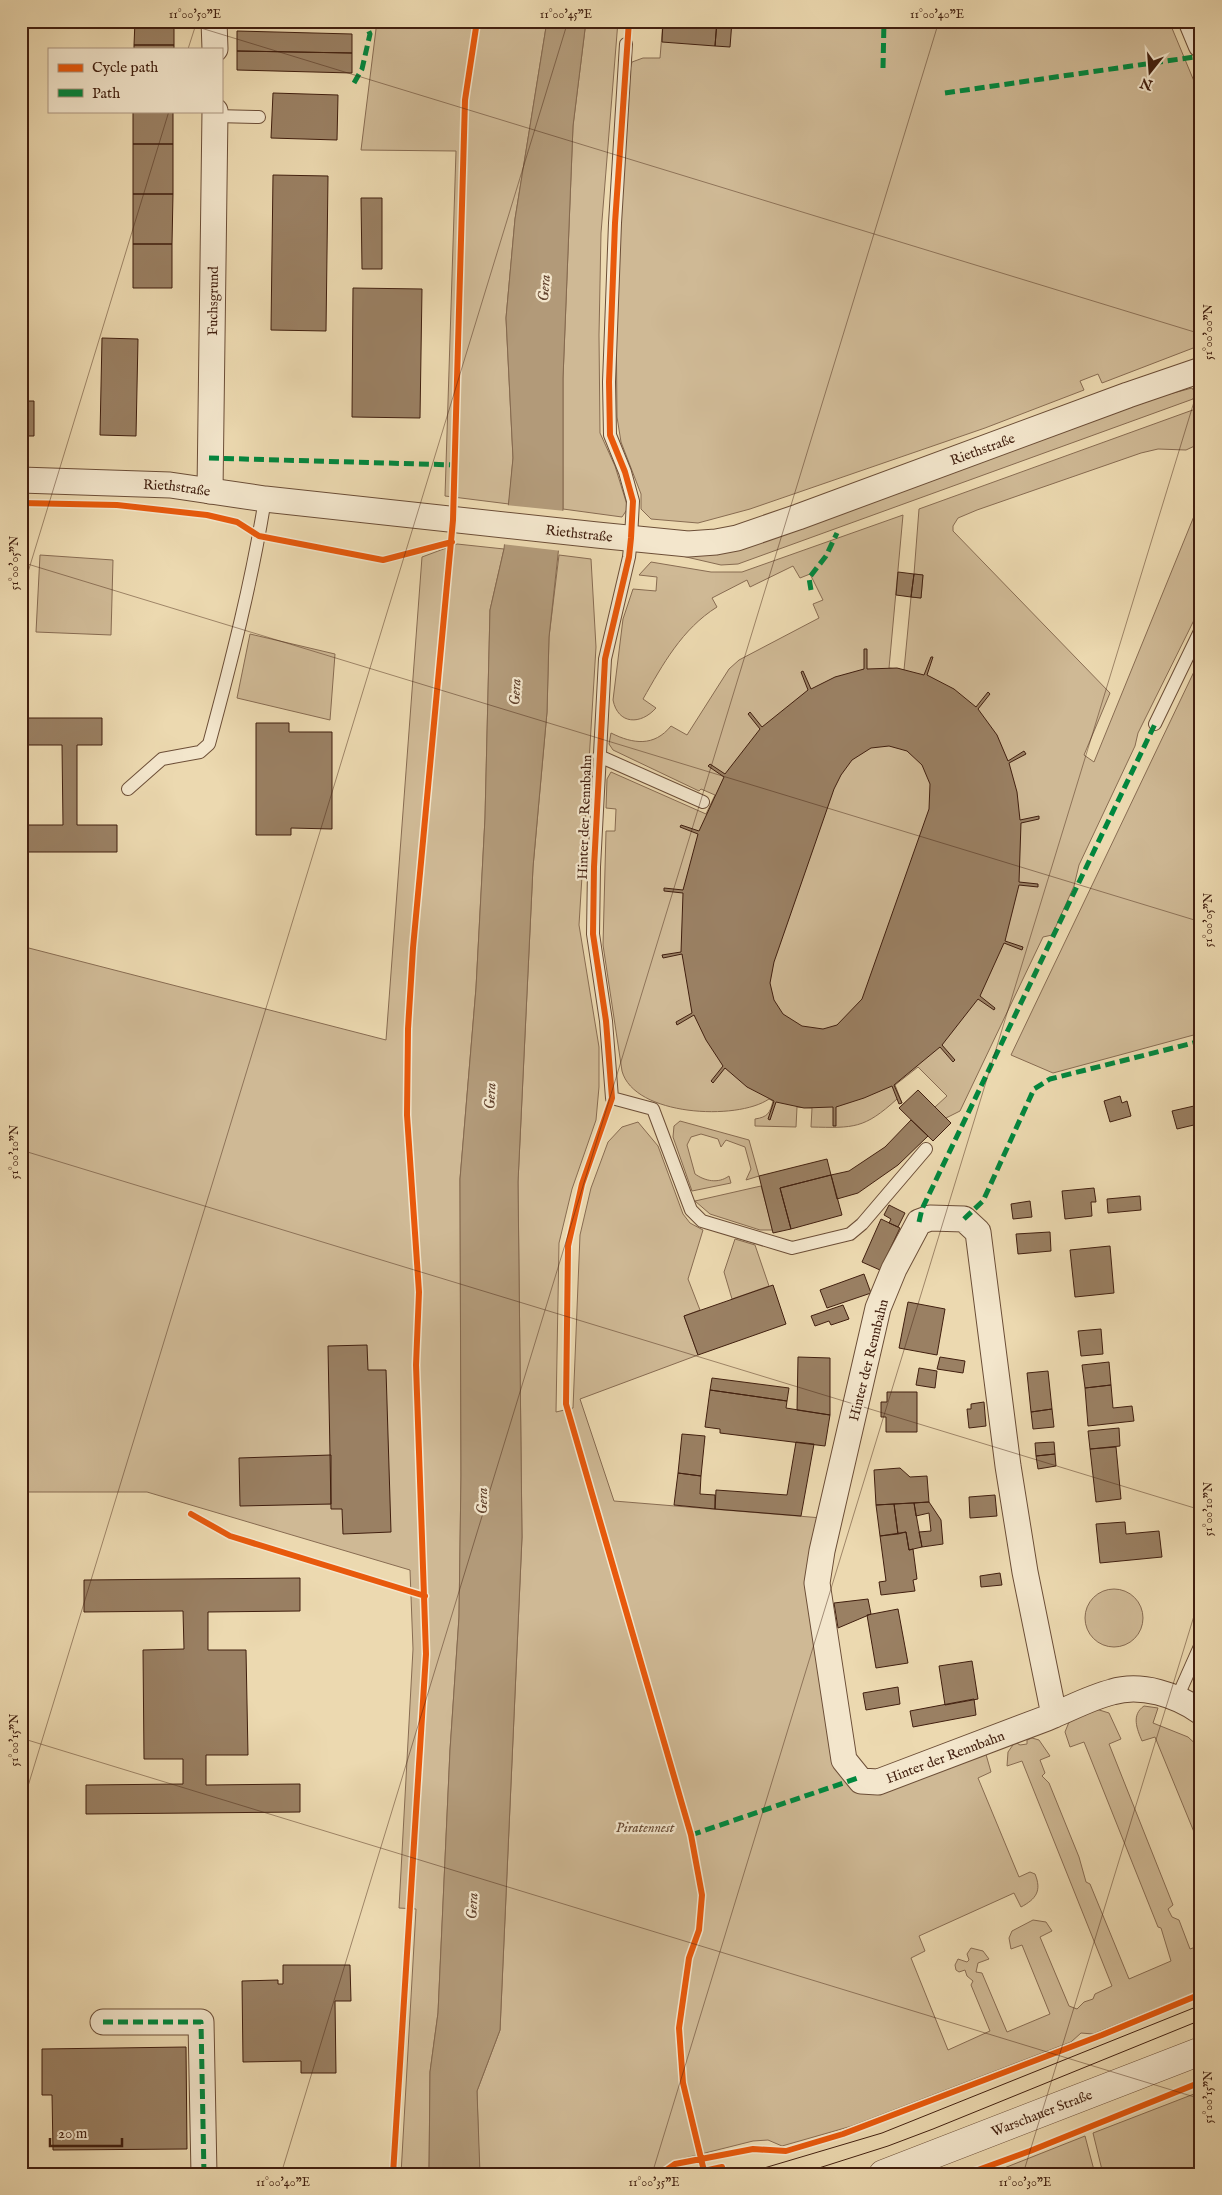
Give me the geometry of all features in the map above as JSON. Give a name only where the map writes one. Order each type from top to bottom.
[{"type":"street","points":[[214,21],[215,48]]},
{"type":"street","points":[[1190,21],[1201,45]]},
{"type":"street","name":"Fuchsgrund","points":[[210,491],[215,113]]},
{"type":"street","name":"Riethstraße","points":[[21,480],[170,485],[265,499],[688,544],[737,538],[1201,370]]},
{"type":"street","name":"Hinter der Rennbahn","points":[[1054,1715],[1025,1572],[1008,1466],[978,1232],[964,1219],[930,1218],[919,1222],[894,1269],[878,1308],[822,1552],[817,1583],[844,1760],[858,1778],[867,1783],[878,1782],[1054,1715],[1113,1691],[1131,1689],[1177,1698]]},
{"type":"street","points":[[1177,1698],[1201,1712]]},
{"type":"street","points":[[104,2022],[202,2022],[204,2174]]},
{"type":"street","name":"Warschauer Straße","points":[[883,2174],[1201,2052]]},
{"type":"lane","name":"Hinter der Rennbahn","points":[[626,44],[615,223],[609,382],[610,435],[625,472],[633,501],[629,557],[605,659],[599,756],[593,934],[606,1021],[612,1098],[653,1109],[691,1210],[702,1221],[792,1248],[850,1234],[862,1224],[926,1149]]},
{"type":"lane","points":[[215,113],[259,117]]},
{"type":"lane","points":[[128,789],[162,759],[200,752],[209,744],[232,659],[259,536],[265,499]]},
{"type":"lane","points":[[1155,724],[1201,628]]},
{"type":"lane","points":[[599,756],[703,802]]},
{"type":"lane","points":[[1177,1698],[1201,1644]]},
{"type":"green space","points":[[377,21],[547,21],[515,219],[506,318],[513,458],[509,504],[445,496],[456,151],[361,150]]},
{"type":"green space","points":[[586,21],[618,21],[601,233],[599,335],[600,433],[615,466],[628,508],[622,517],[563,509],[563,378],[573,126]]},
{"type":"green space","points":[[663,21],[1169,21],[1201,98],[1201,345],[1102,383],[1098,374],[1080,381],[1084,390],[985,428],[750,509],[698,523],[651,519],[641,509],[641,494],[621,442],[617,417],[616,306],[629,73],[632,62],[643,58],[660,58]]},
{"type":"green space","points":[[1192,388],[1195,393],[1193,399],[738,564],[721,565],[682,556],[705,555],[1147,400]]},
{"type":"green space","points":[[1201,407],[1201,443],[1186,450],[1158,449],[1141,453],[977,510],[958,518],[953,526],[953,531],[1110,693],[1084,755],[1094,762],[1201,499],[1201,606],[1138,733],[1135,746],[1079,865],[1074,886],[1052,935],[1043,937],[960,1111],[946,1118],[935,1107],[947,1096],[918,1067],[895,1085],[902,1103],[897,1099],[886,1109],[867,1121],[858,1125],[838,1127],[811,1127],[812,1108],[797,1107],[796,1127],[755,1126],[755,1119],[768,1114],[773,1101],[769,1099],[754,1106],[734,1110],[712,1112],[688,1110],[665,1105],[646,1097],[630,1086],[622,1071],[603,945],[606,831],[615,831],[616,809],[606,808],[607,779],[611,772],[706,814],[715,795],[701,789],[699,791],[613,750],[609,744],[611,733],[627,740],[643,742],[658,738],[671,726],[687,735],[729,669],[739,660],[819,618],[813,604],[823,600],[810,574],[800,578],[793,566],[750,587],[747,580],[712,598],[717,607],[693,626],[674,648],[643,699],[656,708],[644,717],[631,720],[620,714],[613,700],[623,619],[633,589],[656,591],[657,577],[639,575],[651,562],[711,572],[742,572],[903,515],[889,668],[904,670],[911,597],[921,598],[923,575],[914,574],[919,509]]},
{"type":"green space","points":[[457,544],[504,549],[490,610],[485,818],[476,988],[460,1179],[461,1476],[459,1617],[450,1750],[438,2013],[430,2072],[429,2174],[401,2174],[416,1909],[399,1908],[413,1649],[410,1570],[147,1492],[21,1492],[21,946],[386,1040],[422,557]]},
{"type":"green space","points":[[40,555],[113,560],[111,635],[36,632]]},
{"type":"green space","name":"Piratennest","points":[[559,555],[591,559],[596,647],[579,925],[599,1047],[599,1087],[596,1120],[572,1189],[559,1243],[556,1412],[573,1408],[580,1235],[591,1188],[608,1142],[622,1127],[638,1122],[658,1146],[683,1214],[690,1223],[703,1230],[688,1279],[700,1310],[684,1316],[698,1355],[580,1399],[614,1501],[822,1518],[811,1569],[853,1784],[985,1751],[991,1772],[978,1778],[1019,1877],[1030,1872],[1035,1874],[1038,1890],[1034,1898],[1021,1907],[1014,1893],[919,1936],[925,1951],[911,1958],[948,2050],[990,2031],[971,1985],[973,1981],[967,1976],[965,1970],[959,1972],[956,1970],[955,1965],[958,1959],[967,1962],[969,1960],[967,1954],[971,1948],[983,1951],[989,1959],[978,1963],[976,1972],[982,1973],[1007,2032],[1050,2014],[1022,1945],[1011,1949],[1009,1938],[1012,1931],[1033,1920],[1046,1922],[1052,1931],[1040,1937],[1069,2006],[1077,2009],[1084,2002],[1093,1999],[1095,1994],[1112,1986],[1022,1761],[1007,1766],[1008,1752],[1015,1742],[1020,1745],[1027,1744],[1027,1740],[1032,1738],[1039,1740],[1050,1756],[1040,1760],[1045,1773],[1042,1776],[1049,1783],[1079,1857],[1086,1882],[1090,1884],[1129,1979],[1171,1961],[1161,1928],[1158,1927],[1084,1742],[1070,1747],[1065,1732],[1069,1722],[1096,1709],[1109,1713],[1121,1739],[1109,1744],[1173,1905],[1168,1909],[1172,1917],[1179,1920],[1190,1949],[1201,1945],[1201,1990],[1093,2034],[1081,2033],[1071,2042],[852,2126],[782,2146],[768,2140],[753,2141],[677,2160],[654,2174],[480,2174],[479,2163],[477,2091],[500,2030],[522,1537],[518,1182],[533,867],[547,712],[549,637]]},
{"type":"green space","points":[[250,634],[335,654],[330,720],[237,698]]},
{"type":"green space","points":[[1201,657],[1201,1033],[1053,1073],[1011,1055]]},
{"type":"green space","points":[[680,1121],[749,1140],[759,1176],[746,1180],[751,1169],[745,1147],[726,1140],[721,1147],[718,1139],[701,1134],[691,1137],[687,1145],[695,1174],[712,1181],[729,1176],[731,1183],[692,1191],[673,1137],[674,1126]]},
{"type":"green space","points":[[761,1186],[773,1230],[760,1230],[710,1214],[695,1201]]},
{"type":"green space","points":[[735,1239],[755,1245],[769,1286],[732,1299],[724,1272]]},
{"type":"green space","points":[[1108,1589],[1120,1589],[1135,1597],[1143,1612],[1143,1624],[1135,1639],[1120,1647],[1108,1647],[1093,1639],[1085,1624],[1085,1612],[1093,1597]]},
{"type":"green space","points":[[1144,1706],[1158,1708],[1153,1723],[1188,1737],[1201,1749],[1201,1849],[1155,1737],[1142,1741],[1140,1736],[1136,1718]]},
{"type":"green space","points":[[1194,2094],[1201,2111],[1201,2168],[1177,2174],[1103,2174],[1093,2133]]},
{"type":"green space","points":[[1085,2136],[1095,2174],[989,2174]]},
{"type":"water","name":"Gera","points":[[547,21],[586,21],[573,126],[563,378],[563,509],[549,637],[547,712],[533,867],[518,1182],[522,1537],[500,2030],[477,2091],[480,2174],[429,2174],[430,2072],[438,2013],[450,1750],[459,1617],[461,1476],[460,1179],[476,988],[485,818],[490,610],[504,549],[513,458],[506,318],[515,219]]},
{"type":"pier","points":[[506,505],[565,511],[562,551],[502,544]]},
{"type":"building","points":[[135,21],[174,21],[174,45],[134,45]]},
{"type":"building","points":[[663,21],[717,21],[715,46],[662,42]]},
{"type":"building","points":[[717,21],[732,21],[730,47],[715,46]]},
{"type":"building","points":[[237,31],[352,34],[352,53],[237,51]]},
{"type":"building","points":[[134,45],[174,45],[174,48],[134,48]]},
{"type":"building","points":[[237,51],[352,53],[352,73],[237,70]]},
{"type":"building","points":[[273,93],[338,95],[337,140],[271,138]]},
{"type":"building","points":[[133,112],[173,112],[173,144],[133,144]]},
{"type":"building","points":[[133,144],[173,144],[173,194],[133,194]]},
{"type":"building","points":[[273,175],[328,176],[326,331],[271,330]]},
{"type":"building","points":[[133,194],[173,194],[172,244],[133,244]]},
{"type":"building","points":[[361,198],[382,198],[382,269],[362,269]]},
{"type":"building","points":[[133,244],[172,244],[172,288],[133,288]]},
{"type":"building","points":[[353,288],[422,289],[420,418],[352,417]]},
{"type":"building","points":[[102,338],[138,339],[136,436],[100,435]]},
{"type":"building","points":[[21,401],[34,401],[34,436],[21,436]]},
{"type":"building","points":[[898,572],[914,574],[911,597],[896,595]]},
{"type":"building","points":[[914,574],[923,575],[921,598],[911,597]]},
{"type":"building","points":[[864,649],[867,649],[867,669],[897,668],[924,675],[931,657],[933,657],[927,675],[954,689],[976,707],[988,692],[990,694],[978,709],[997,735],[1008,761],[1024,751],[1026,754],[1009,763],[1017,792],[1020,820],[1039,816],[1039,819],[1021,823],[1019,882],[1038,884],[1038,887],[1019,885],[1005,941],[1023,947],[1022,950],[1004,943],[980,996],[995,1008],[994,1010],[978,999],[942,1045],[955,1060],[953,1062],[940,1047],[894,1085],[902,1103],[899,1104],[892,1086],[836,1107],[836,1126],[833,1126],[833,1107],[804,1108],[776,1102],[770,1120],[768,1119],[774,1101],[747,1087],[725,1068],[713,1083],[711,1081],[723,1066],[706,1040],[694,1015],[677,1025],[676,1022],[692,1013],[682,954],[663,958],[662,955],[681,952],[683,893],[664,891],[664,888],[683,890],[698,834],[680,827],[681,825],[699,831],[724,777],[708,766],[710,764],[725,774],[760,729],[748,714],[750,712],[762,727],[808,690],[801,672],[803,671],[811,689],[835,677],[864,669]],"holes":[[[889,746],[907,751],[922,765],[930,784],[929,809],[862,999],[837,1025],[823,1029],[802,1026],[783,1014],[774,1000],[770,983],[774,962],[834,789],[852,760],[871,748]]]},
{"type":"building","points":[[21,718],[102,718],[102,745],[77,745],[77,825],[117,825],[117,852],[21,852],[21,825],[63,825],[62,745],[21,745]]},
{"type":"building","points":[[256,723],[289,723],[289,732],[332,732],[332,829],[291,828],[291,835],[256,835]]},
{"type":"building","points":[[918,1090],[951,1123],[933,1141],[899,1108]]},
{"type":"building","points":[[1120,1096],[1122,1103],[1127,1101],[1131,1116],[1110,1122],[1104,1101]]},
{"type":"building","points":[[1194,1106],[1198,1124],[1177,1129],[1172,1111]]},
{"type":"building","points":[[911,1120],[928,1136],[898,1165],[858,1193],[837,1199],[831,1175],[849,1171],[885,1147]]},
{"type":"building","points":[[827,1159],[831,1175],[780,1188],[791,1229],[773,1233],[759,1176]]},
{"type":"building","points":[[831,1175],[842,1215],[791,1229],[780,1188]]},
{"type":"building","points":[[1094,1188],[1096,1202],[1091,1202],[1092,1216],[1065,1219],[1062,1191]]},
{"type":"building","points":[[1140,1196],[1141,1210],[1108,1213],[1107,1199]]},
{"type":"building","points":[[1030,1201],[1032,1217],[1013,1219],[1011,1204]]},
{"type":"building","points":[[889,1205],[905,1213],[898,1227],[889,1223],[891,1219],[884,1215]]},
{"type":"building","points":[[881,1219],[900,1228],[880,1270],[862,1262]]},
{"type":"building","points":[[1050,1232],[1051,1251],[1018,1254],[1016,1234]]},
{"type":"building","points":[[1110,1246],[1114,1293],[1075,1297],[1070,1250]]},
{"type":"building","points":[[864,1274],[871,1293],[827,1308],[820,1290]]},
{"type":"building","points":[[773,1285],[786,1324],[698,1355],[684,1316]]},
{"type":"building","points":[[908,1302],[945,1309],[937,1355],[899,1348]]},
{"type":"building","points":[[843,1305],[849,1319],[831,1325],[829,1321],[815,1326],[811,1316]]},
{"type":"building","points":[[1101,1329],[1103,1354],[1081,1356],[1078,1331]]},
{"type":"building","points":[[367,1345],[368,1370],[386,1370],[391,1532],[343,1534],[342,1509],[331,1509],[328,1346]]},
{"type":"building","points":[[798,1357],[830,1358],[830,1415],[797,1410]]},
{"type":"building","points":[[940,1357],[965,1361],[963,1373],[937,1369]]},
{"type":"building","points":[[1109,1362],[1111,1385],[1085,1388],[1082,1365]]},
{"type":"building","points":[[919,1368],[937,1371],[935,1388],[916,1385]]},
{"type":"building","points":[[1048,1371],[1052,1409],[1031,1412],[1027,1373]]},
{"type":"building","points":[[712,1378],[789,1388],[787,1401],[710,1390]]},
{"type":"building","points":[[1111,1385],[1113,1408],[1132,1406],[1134,1421],[1088,1426],[1085,1388]]},
{"type":"building","points":[[710,1390],[787,1401],[786,1408],[830,1415],[825,1446],[720,1433],[720,1429],[705,1427]]},
{"type":"building","points":[[887,1392],[917,1392],[917,1432],[886,1432],[886,1417],[881,1417],[881,1402],[887,1402]]},
{"type":"building","points":[[984,1402],[986,1426],[969,1428],[967,1409],[971,1409],[971,1404]]},
{"type":"building","points":[[1052,1409],[1054,1427],[1033,1429],[1031,1412]]},
{"type":"building","points":[[1119,1428],[1120,1446],[1090,1449],[1088,1431]]},
{"type":"building","points":[[682,1434],[705,1436],[701,1476],[678,1473]]},
{"type":"building","points":[[796,1442],[814,1444],[801,1516],[715,1509],[716,1490],[787,1495]]},
{"type":"building","points":[[1054,1442],[1055,1454],[1036,1456],[1035,1443]]},
{"type":"building","points":[[1116,1447],[1121,1499],[1096,1502],[1090,1449]]},
{"type":"building","points":[[1055,1454],[1056,1466],[1038,1469],[1036,1456]]},
{"type":"building","points":[[331,1455],[331,1504],[240,1506],[239,1458]]},
{"type":"building","points":[[900,1468],[910,1477],[927,1476],[929,1502],[876,1505],[874,1470]]},
{"type":"building","points":[[678,1473],[701,1476],[700,1494],[715,1495],[715,1509],[674,1505]]},
{"type":"building","points":[[995,1495],[997,1516],[970,1518],[969,1497]]},
{"type":"building","points":[[929,1502],[941,1520],[943,1544],[922,1547],[919,1532],[931,1531],[929,1513],[916,1516],[914,1503]]},
{"type":"building","points":[[914,1503],[922,1547],[909,1550],[906,1532],[898,1534],[894,1504]]},
{"type":"building","points":[[894,1504],[898,1534],[880,1536],[876,1505]]},
{"type":"building","points":[[1125,1522],[1126,1534],[1159,1531],[1162,1557],[1100,1563],[1096,1524]]},
{"type":"building","points":[[906,1532],[909,1550],[913,1549],[917,1579],[913,1580],[915,1591],[881,1595],[879,1582],[886,1581],[880,1536]]},
{"type":"building","points":[[1000,1573],[1002,1585],[981,1587],[980,1576]]},
{"type":"building","points":[[300,1578],[300,1611],[208,1612],[208,1650],[246,1650],[248,1755],[206,1755],[206,1785],[300,1784],[300,1812],[86,1814],[86,1785],[183,1784],[183,1759],[144,1759],[143,1650],[184,1649],[183,1611],[84,1612],[84,1580]]},
{"type":"building","points":[[868,1599],[871,1614],[838,1628],[834,1603]]},
{"type":"building","points":[[898,1609],[908,1663],[876,1668],[867,1615]]},
{"type":"building","points":[[972,1661],[978,1699],[945,1705],[939,1666]]},
{"type":"building","points":[[898,1687],[900,1704],[866,1710],[863,1693]]},
{"type":"building","points":[[974,1699],[976,1715],[913,1727],[910,1711]]},
{"type":"building","points":[[283,1965],[350,1965],[351,2001],[335,2001],[336,2073],[301,2073],[301,2061],[243,2062],[242,1981],[278,1980],[278,1984],[283,1984]]},
{"type":"building","points":[[186,2047],[187,2149],[53,2150],[52,2095],[42,2095],[42,2049]]},
{"type":"building","points":[[1201,2168],[1201,2174],[1177,2174]]},
{"type":"tram line","points":[[744,2174],[882,2133],[1201,2005]]},
{"type":"tram line","points":[[800,2174],[888,2146],[933,2129],[1201,2020]]},
{"type":"marked path","points":[[354,83],[362,69],[370,34],[364,21]]},
{"type":"marked path","points":[[883,68],[884,21]]},
{"type":"marked path","points":[[945,93],[1201,56]]},
{"type":"marked path","points":[[209,458],[456,465]]},
{"type":"marked path","points":[[811,590],[809,578],[826,556],[837,533]]},
{"type":"marked path","points":[[919,1222],[922,1209],[1155,724]]},
{"type":"marked path","points":[[964,1219],[983,1201],[1034,1089],[1050,1079],[1201,1041]]},
{"type":"marked path","points":[[691,1835],[858,1778]]},
{"type":"marked path","points":[[103,2022],[201,2022],[204,2174]]},
{"type":"cycle path","points":[[393,2174],[426,1654],[416,1365],[419,1292],[407,1115],[408,1029],[413,948],[453,520],[465,100],[477,21]]},
{"type":"cycle path","points":[[629,21],[615,223],[609,382],[610,435],[625,472],[633,501],[629,557],[605,659],[594,867],[593,934],[606,1021],[612,1098],[582,1184],[568,1246],[566,1404],[691,1835],[702,1895],[699,1930],[689,1958],[679,2028],[683,2083],[704,2171],[722,2167],[723,2174]]},
{"type":"cycle path","points":[[21,503],[117,505],[207,515],[237,522],[259,536],[383,560],[452,542]]},
{"type":"cycle path","points":[[191,1514],[230,1536],[425,1596]]},
{"type":"cycle path","points":[[661,2174],[675,2164],[753,2149],[786,2151],[843,2134],[1102,2035],[1201,1994]]},
{"type":"cycle path","points":[[967,2174],[1030,2151],[1201,2082]]}]
